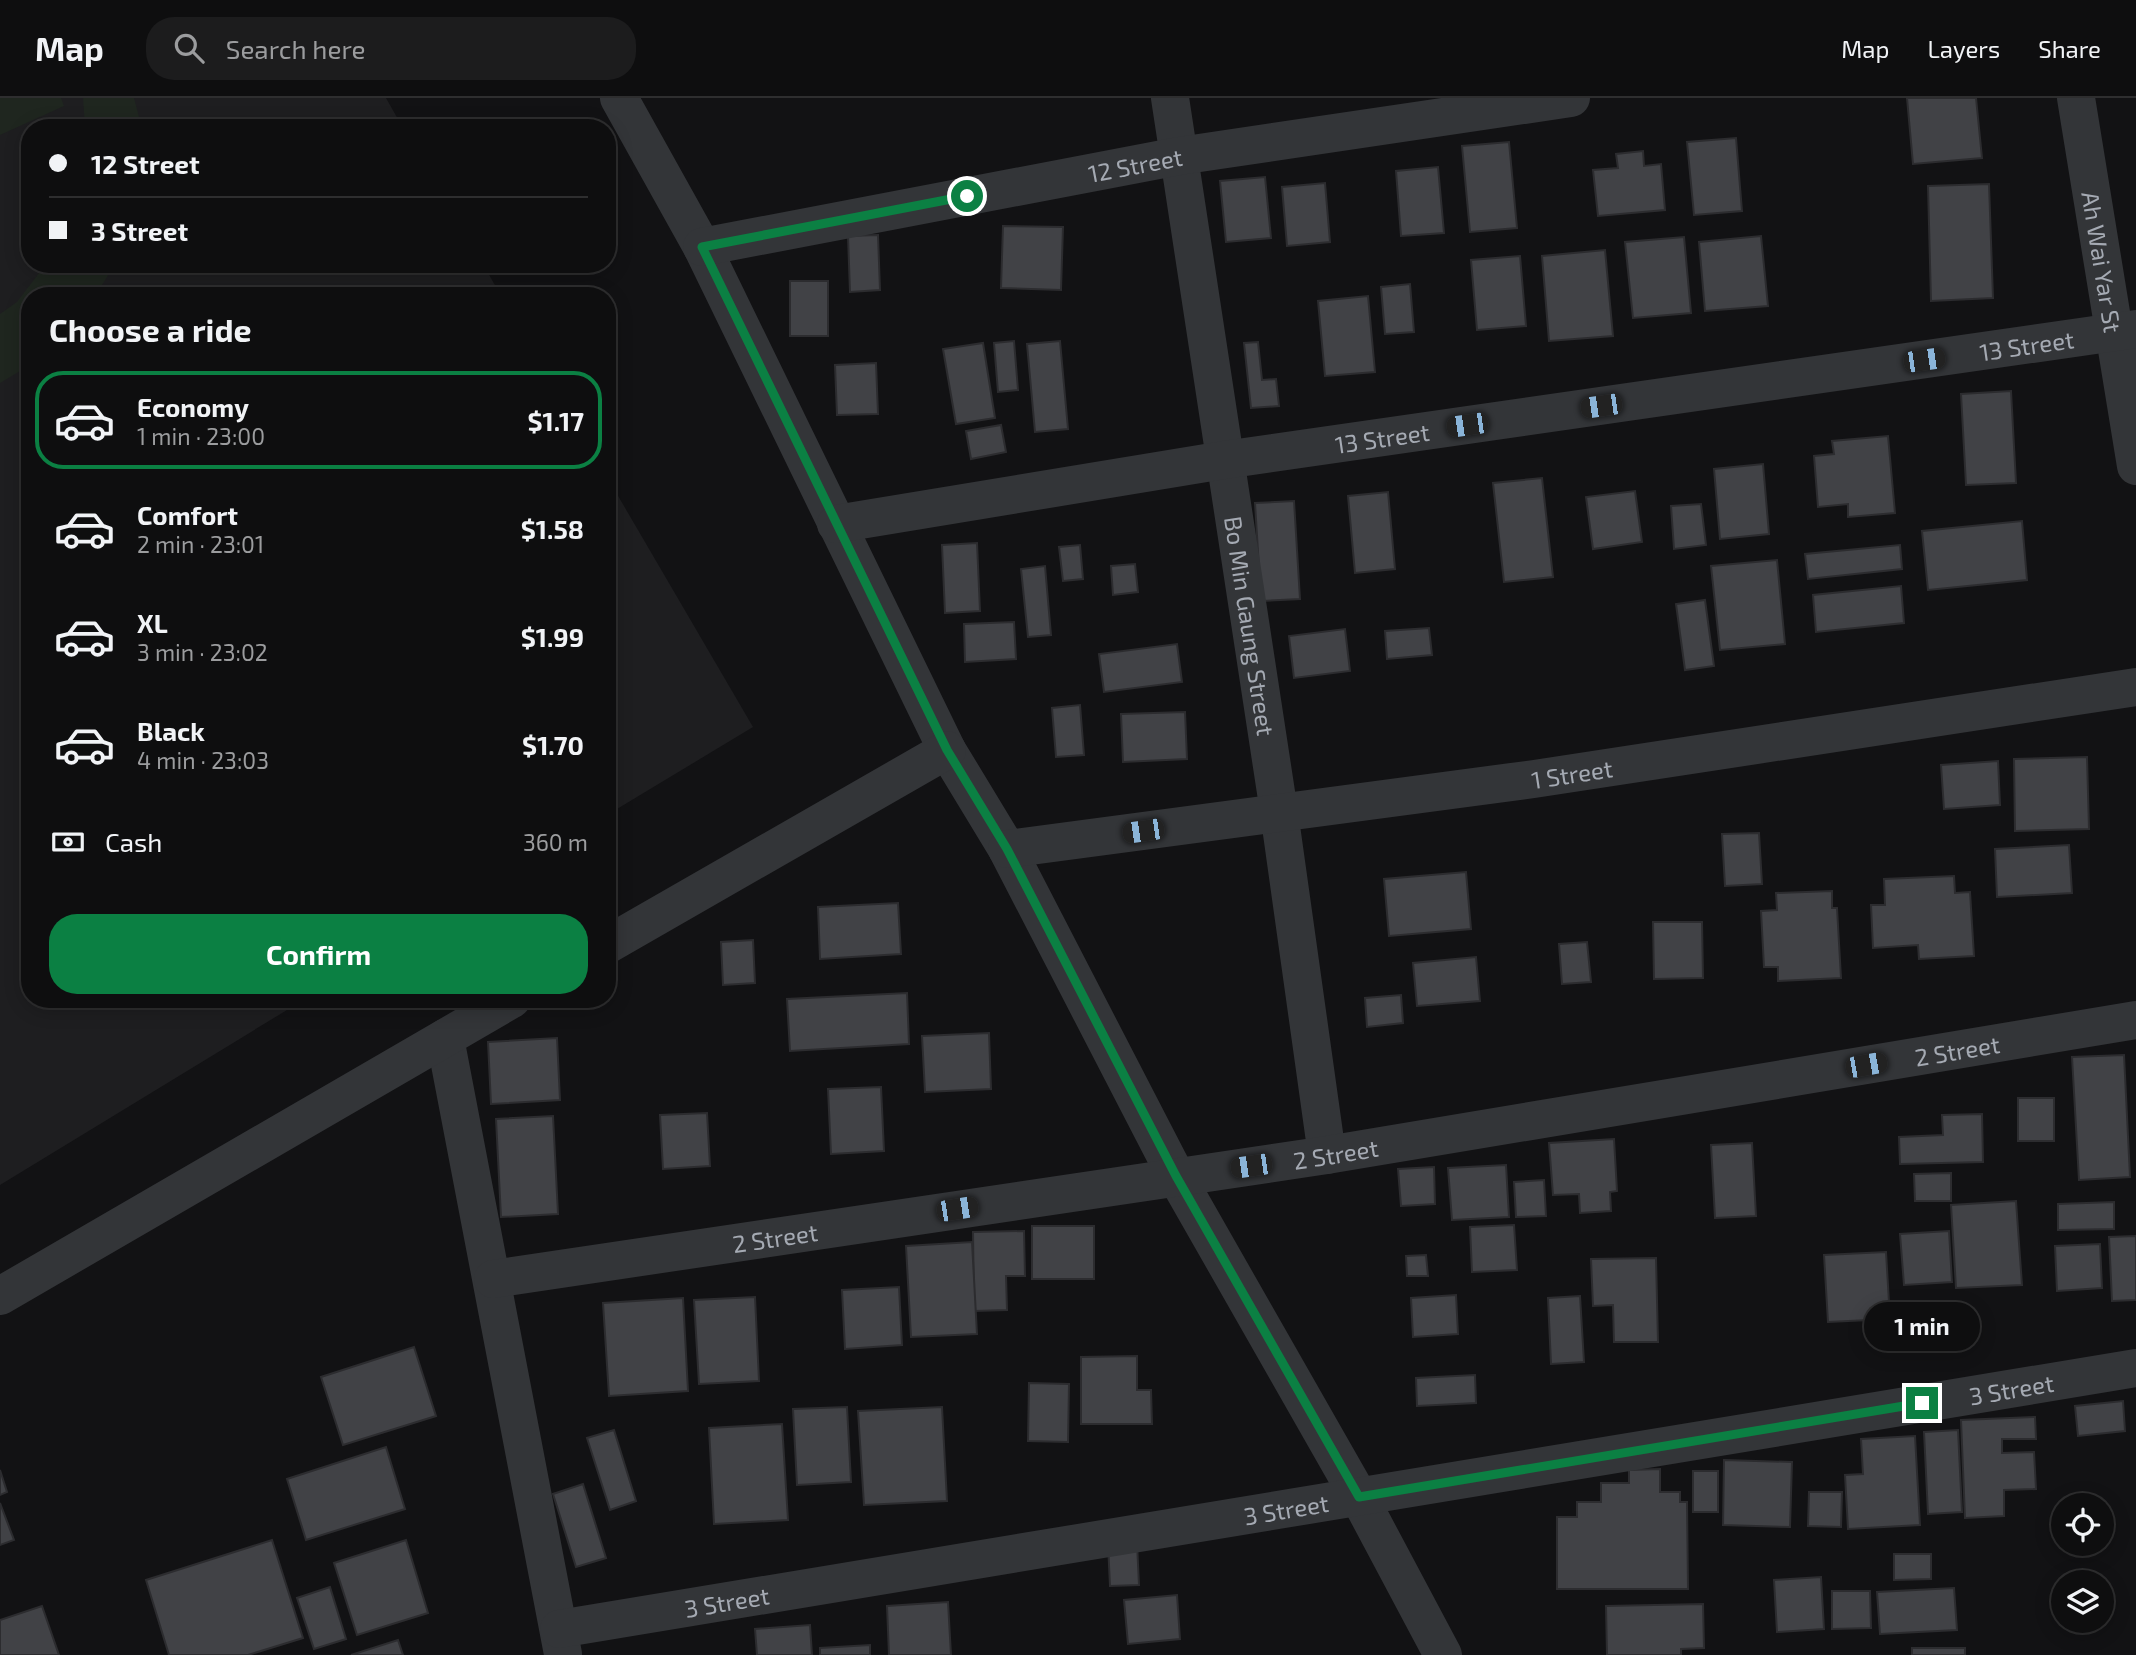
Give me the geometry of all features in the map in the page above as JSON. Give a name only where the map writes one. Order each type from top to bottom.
[{"type":"street","points":[[619,98],[702,247],[947,750],[1007,849],[1176,1176],[1359,1497],[1443,1655]]},
{"type":"street","name":"Bo Min Gaung Street","points":[[1170,98],[1279,812],[1327,1155]]},
{"type":"street","name":"12 Street","points":[[702,247],[1179,156],[1571,98]]},
{"type":"street","name":"Ah Wai Yar St","points":[[2076,98],[2124,331],[2136,467]]},
{"type":"street","name":"13 Street","points":[[836,523],[1224,460],[2124,331]]},
{"type":"street","name":"1 Street","points":[[1007,849],[1534,779],[2136,687]]},
{"type":"street","points":[[616,940],[947,750]]},
{"type":"street","points":[[0,1296],[497,1008]]},
{"type":"street","name":"2 Street","points":[[493,1279],[1327,1155],[2136,1020]]},
{"type":"street","points":[[445,1038],[561,1642]]},
{"type":"street","name":"3 Street","points":[[561,1642],[1359,1497],[2136,1368]]},
{"type":"shaded area","points":[[0,98],[386,98],[398,119],[21,119],[21,273],[488,273],[496,287],[21,287],[21,1008],[290,1008],[0,1185]]},
{"type":"shaded area","points":[[0,98],[61,98],[64,106],[35,119],[21,119],[21,125],[0,135]]},
{"type":"shaded area","points":[[83,98],[134,98],[139,117],[139,119],[84,119]]},
{"type":"shaded area","points":[[39,273],[109,273],[101,287],[28,287]]},
{"type":"shaded area","points":[[21,297],[21,370],[0,383],[0,314]]},
{"type":"shaded area","points":[[616,492],[753,727],[616,810]]},
{"type":"building","points":[[1907,98],[1976,98],[1982,158],[1913,164]]},
{"type":"building","points":[[1736,138],[1742,211],[1694,215],[1687,142]]},
{"type":"building","points":[[1509,142],[1517,228],[1470,232],[1462,146]]},
{"type":"building","points":[[1643,151],[1644,166],[1661,164],[1665,210],[1598,216],[1593,170],[1618,168],[1616,154]]},
{"type":"building","points":[[1438,167],[1444,233],[1401,236],[1396,171]]},
{"type":"building","points":[[1265,177],[1271,238],[1226,242],[1220,181]]},
{"type":"building","points":[[1325,183],[1330,242],[1287,246],[1282,187]]},
{"type":"building","points":[[1989,184],[1993,298],[1931,301],[1928,186]]},
{"type":"building","points":[[1003,226],[1063,227],[1061,290],[1001,288]]},
{"type":"building","points":[[878,235],[880,290],[850,292],[848,236]]},
{"type":"building","points":[[1761,236],[1768,306],[1705,311],[1699,242]]},
{"type":"building","points":[[1684,237],[1691,313],[1633,318],[1625,242]]},
{"type":"building","points":[[1605,250],[1613,336],[1549,341],[1542,256]]},
{"type":"building","points":[[1520,256],[1526,326],[1477,330],[1471,260]]},
{"type":"building","points":[[790,281],[828,281],[828,336],[790,336]]},
{"type":"building","points":[[1410,284],[1414,332],[1385,334],[1381,287]]},
{"type":"building","points":[[1368,296],[1375,372],[1325,376],[1318,301]]},
{"type":"building","points":[[1014,341],[1018,390],[998,392],[994,343]]},
{"type":"building","points":[[1060,341],[1068,429],[1035,432],[1027,344]]},
{"type":"building","points":[[1258,342],[1262,380],[1276,379],[1279,406],[1251,408],[1244,343]]},
{"type":"building","points":[[983,343],[995,418],[956,424],[943,349]]},
{"type":"building","points":[[876,363],[878,414],[837,415],[835,365]]},
{"type":"building","points":[[2011,391],[2016,483],[1966,485],[1961,394]]},
{"type":"building","points":[[1001,425],[1006,452],[971,459],[966,431]]},
{"type":"building","points":[[1888,436],[1895,513],[1848,517],[1848,504],[1818,507],[1814,456],[1834,454],[1832,441]]},
{"type":"building","points":[[1763,464],[1769,534],[1720,539],[1714,469]]},
{"type":"building","points":[[1542,478],[1553,577],[1504,582],[1493,483]]},
{"type":"building","points":[[1635,491],[1642,542],[1593,549],[1586,497]]},
{"type":"building","points":[[1388,492],[1395,569],[1355,573],[1348,496]]},
{"type":"building","points":[[1294,501],[1300,599],[1261,601],[1255,503]]},
{"type":"building","points":[[1701,504],[1706,545],[1674,549],[1671,506]]},
{"type":"building","points":[[2022,521],[2027,580],[1928,590],[1922,531]]},
{"type":"building","points":[[977,543],[980,611],[945,613],[942,545]]},
{"type":"building","points":[[1080,545],[1083,579],[1063,581],[1059,547]]},
{"type":"building","points":[[1900,545],[1902,569],[1808,579],[1805,554]]},
{"type":"building","points":[[1777,560],[1785,644],[1720,650],[1711,566]]},
{"type":"building","points":[[1135,564],[1138,592],[1113,595],[1111,566]]},
{"type":"building","points":[[1045,566],[1051,635],[1028,637],[1021,569]]},
{"type":"building","points":[[1901,586],[1904,623],[1816,632],[1813,595]]},
{"type":"building","points":[[1705,600],[1714,666],[1685,670],[1676,604]]},
{"type":"building","points":[[1014,622],[1016,659],[965,662],[964,624]]},
{"type":"building","points":[[1429,628],[1432,655],[1387,659],[1385,631]]},
{"type":"building","points":[[1345,629],[1350,671],[1294,678],[1289,636]]},
{"type":"building","points":[[1177,644],[1182,682],[1104,692],[1099,654]]},
{"type":"building","points":[[1080,705],[1084,755],[1056,757],[1052,708]]},
{"type":"building","points":[[1185,712],[1187,759],[1123,762],[1121,714]]},
{"type":"building","points":[[2087,757],[2089,829],[2015,831],[2014,759]]},
{"type":"building","points":[[1998,761],[2000,805],[1944,809],[1941,765]]},
{"type":"building","points":[[1759,833],[1762,884],[1725,886],[1722,834]]},
{"type":"building","points":[[2069,845],[2072,893],[1997,897],[1995,849]]},
{"type":"building","points":[[1466,872],[1471,929],[1389,936],[1384,879]]},
{"type":"building","points":[[1954,876],[1955,893],[1970,892],[1974,956],[1919,959],[1918,945],[1873,948],[1871,905],[1885,905],[1884,879]]},
{"type":"building","points":[[1832,891],[1832,908],[1837,908],[1841,978],[1778,981],[1778,967],[1764,967],[1761,911],[1777,910],[1776,893]]},
{"type":"building","points":[[898,903],[901,954],[820,959],[818,907]]},
{"type":"building","points":[[1653,922],[1702,922],[1703,978],[1654,979]]},
{"type":"building","points":[[753,940],[755,983],[723,985],[721,942]]},
{"type":"building","points":[[1587,942],[1591,982],[1562,984],[1559,944]]},
{"type":"building","points":[[1476,957],[1480,1001],[1417,1006],[1413,963]]},
{"type":"building","points":[[907,993],[909,1044],[790,1051],[787,999]]},
{"type":"building","points":[[1401,995],[1403,1023],[1367,1027],[1365,998]]},
{"type":"building","points":[[989,1033],[991,1089],[925,1092],[922,1036]]},
{"type":"building","points":[[557,1038],[560,1100],[491,1104],[488,1042]]},
{"type":"building","points":[[2124,1055],[2130,1177],[2079,1180],[2072,1057]]},
{"type":"building","points":[[881,1087],[884,1151],[831,1154],[828,1089]]},
{"type":"building","points":[[2018,1098],[2054,1098],[2054,1141],[2018,1141]]},
{"type":"building","points":[[707,1113],[710,1166],[663,1169],[660,1115]]},
{"type":"building","points":[[1982,1114],[1983,1162],[1900,1164],[1899,1137],[1943,1135],[1942,1115]]},
{"type":"building","points":[[553,1116],[558,1214],[501,1217],[496,1119]]},
{"type":"building","points":[[1614,1139],[1617,1191],[1610,1192],[1611,1211],[1580,1213],[1579,1194],[1553,1195],[1549,1143]]},
{"type":"building","points":[[1752,1143],[1756,1216],[1715,1218],[1711,1145]]},
{"type":"building","points":[[1506,1165],[1509,1217],[1452,1220],[1448,1168]]},
{"type":"building","points":[[1434,1167],[1435,1204],[1401,1206],[1398,1169]]},
{"type":"building","points":[[1951,1173],[1951,1201],[1915,1201],[1914,1174]]},
{"type":"building","points":[[1544,1180],[1546,1216],[1516,1217],[1514,1182]]},
{"type":"building","points":[[2016,1201],[2022,1285],[1956,1288],[1951,1205]]},
{"type":"building","points":[[2114,1202],[2114,1229],[2058,1230],[2058,1204]]},
{"type":"building","points":[[1514,1225],[1517,1270],[1472,1272],[1470,1227]]},
{"type":"building","points":[[1032,1226],[1094,1226],[1094,1279],[1032,1279]]},
{"type":"building","points":[[1024,1231],[1025,1276],[1006,1276],[1007,1310],[974,1311],[973,1232]]},
{"type":"building","points":[[1949,1231],[1952,1282],[1904,1285],[1900,1234]]},
{"type":"building","points":[[2136,1236],[2136,1300],[2112,1301],[2109,1237]]},
{"type":"building","points":[[972,1242],[977,1334],[911,1337],[906,1246]]},
{"type":"building","points":[[2100,1244],[2102,1288],[2057,1291],[2055,1246]]},
{"type":"building","points":[[1886,1252],[1890,1319],[1828,1322],[1824,1255]]},
{"type":"building","points":[[1426,1255],[1428,1276],[1407,1276],[1406,1256]]},
{"type":"building","points":[[1656,1258],[1658,1342],[1614,1342],[1613,1305],[1593,1306],[1591,1259]]},
{"type":"building","points":[[899,1287],[902,1345],[845,1349],[842,1290]]},
{"type":"building","points":[[1456,1295],[1458,1334],[1413,1337],[1411,1298]]},
{"type":"building","points":[[1580,1296],[1584,1362],[1551,1364],[1548,1298]]},
{"type":"building","points":[[755,1297],[759,1381],[699,1384],[694,1300]]},
{"type":"building","points":[[683,1298],[688,1391],[609,1396],[603,1303]]},
{"type":"building","points":[[414,1347],[436,1416],[343,1445],[321,1377]]},
{"type":"building","points":[[1137,1356],[1137,1390],[1151,1390],[1152,1424],[1081,1424],[1081,1357]]},
{"type":"building","points":[[1475,1375],[1476,1403],[1417,1406],[1416,1378]]},
{"type":"building","points":[[1029,1383],[1069,1384],[1068,1442],[1028,1441]]},
{"type":"building","points":[[2123,1401],[2125,1431],[2078,1436],[2075,1406]]},
{"type":"building","points":[[847,1407],[851,1482],[797,1485],[793,1409]]},
{"type":"building","points":[[942,1407],[947,1501],[864,1505],[858,1411]]},
{"type":"building","points":[[2035,1417],[2036,1439],[2002,1439],[2002,1453],[2034,1452],[2036,1489],[2004,1490],[2004,1516],[1965,1518],[1961,1420]]},
{"type":"building","points":[[782,1424],[788,1520],[714,1524],[709,1428]]},
{"type":"building","points":[[614,1430],[636,1501],[610,1510],[587,1438]]},
{"type":"building","points":[[1958,1430],[1962,1512],[1928,1514],[1924,1432]]},
{"type":"building","points":[[1915,1436],[1920,1525],[1848,1529],[1845,1475],[1863,1474],[1861,1439]]},
{"type":"building","points":[[386,1447],[405,1509],[306,1540],[287,1479]]},
{"type":"building","points":[[1724,1460],[1792,1462],[1790,1527],[1723,1525]]},
{"type":"building","points":[[1660,1469],[1660,1492],[1680,1492],[1680,1502],[1687,1502],[1688,1589],[1557,1589],[1557,1517],[1577,1517],[1577,1502],[1601,1502],[1601,1483],[1629,1483],[1629,1470]]},
{"type":"building","points":[[0,1470],[7,1492],[0,1495]]},
{"type":"building","points":[[1693,1471],[1718,1471],[1718,1512],[1693,1512]]},
{"type":"building","points":[[583,1484],[606,1558],[576,1567],[553,1494]]},
{"type":"building","points":[[1809,1492],[1842,1492],[1841,1527],[1808,1526]]},
{"type":"building","points":[[0,1503],[14,1540],[0,1545]]},
{"type":"building","points":[[272,1540],[303,1638],[248,1655],[169,1655],[146,1580]]},
{"type":"building","points":[[406,1540],[428,1613],[357,1635],[334,1563]]},
{"type":"building","points":[[1137,1543],[1139,1585],[1110,1586],[1108,1544]]},
{"type":"building","points":[[1894,1554],[1931,1554],[1931,1579],[1894,1580]]},
{"type":"building","points":[[1821,1577],[1824,1629],[1777,1632],[1774,1580]]},
{"type":"building","points":[[330,1587],[346,1639],[314,1649],[297,1598]]},
{"type":"building","points":[[1954,1588],[1957,1630],[1880,1634],[1877,1592]]},
{"type":"building","points":[[1832,1591],[1870,1591],[1871,1628],[1832,1629]]},
{"type":"building","points":[[1177,1595],[1180,1639],[1128,1644],[1124,1600]]},
{"type":"building","points":[[948,1602],[951,1655],[889,1655],[887,1606]]},
{"type":"building","points":[[1703,1604],[1704,1648],[1681,1649],[1681,1655],[1607,1655],[1606,1606]]},
{"type":"building","points":[[42,1606],[59,1655],[0,1655],[0,1620]]},
{"type":"building","points":[[810,1625],[812,1655],[757,1655],[755,1629]]},
{"type":"building","points":[[398,1640],[403,1655],[351,1655]]},
{"type":"building","points":[[870,1645],[870,1655],[820,1655],[820,1648]]},
{"type":"building","points":[[1912,1648],[1965,1648],[1965,1655],[1912,1655]]},
{"type":"route","points":[[967,196],[702,247],[947,750],[1007,849],[1176,1176],[1359,1497],[1922,1403]]}]
